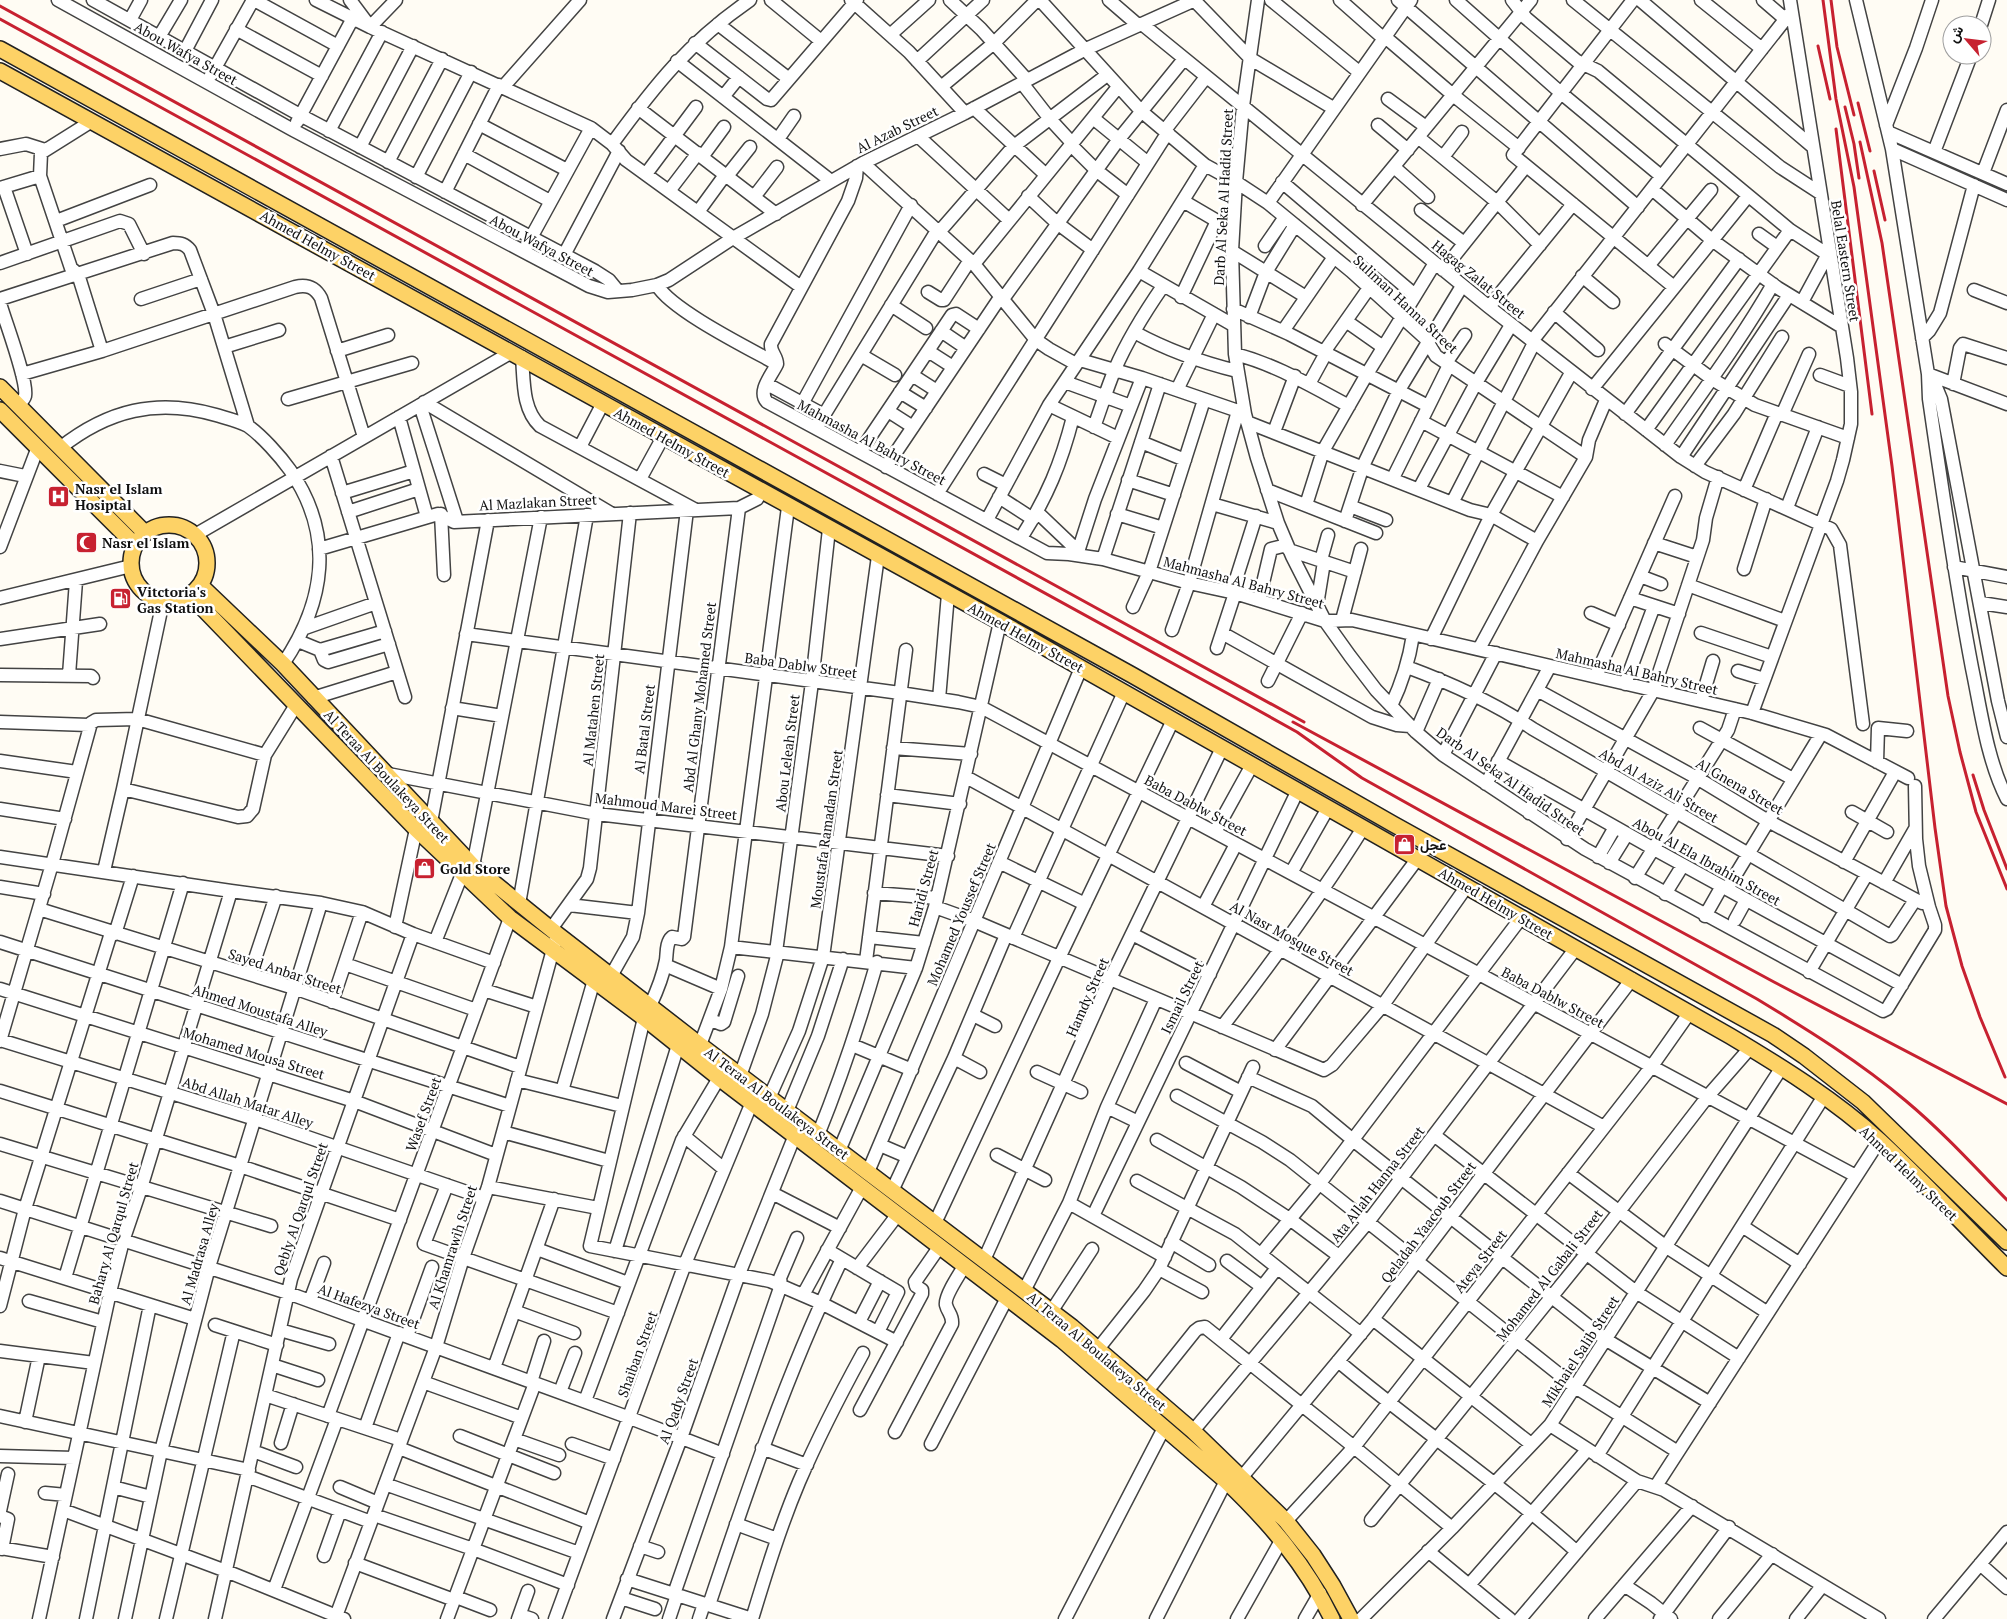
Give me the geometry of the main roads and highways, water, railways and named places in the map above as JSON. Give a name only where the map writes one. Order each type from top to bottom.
[{"type":"main road","name":"Ahmed Helmy Street","points":[[0,50],[1132,675],[1616,949],[1773,1035],[1827,1072],[1888,1126],[2007,1242]]},
{"type":"main road","name":"Ahmed Helmy Street","points":[[0,71],[517,354],[761,492],[1000,622],[1690,1012],[1782,1067],[1824,1096],[1879,1141],[2007,1268]]},
{"type":"main road","points":[[0,387],[145,533]]},
{"type":"main road","points":[[0,410],[135,545]]},
{"type":"main road","points":[[170,524],[184,527],[195,535],[204,548],[207,563],[206,570],[195,590],[177,600],[163,601],[153,598],[140,588],[132,574],[132,555],[135,545],[145,533],[157,527],[170,524]]},
{"type":"main road","name":"Al Teraa Al Boulakeya Street","points":[[195,590],[283,664],[431,822],[467,870],[510,918],[552,951],[594,980],[700,1045],[1072,1327],[1193,1431],[1286,1520],[1318,1562],[1351,1619]]},
{"type":"main road","name":"Al Teraa Al Boulakeya Street","points":[[195,590],[296,704],[416,829],[467,870],[519,904],[611,976],[678,1045],[1062,1340],[1226,1481],[1282,1539],[1320,1593],[1332,1619]]},
{"type":"main road","points":[[1607,966],[1616,949]]},
{"type":"main road","points":[[1062,1340],[1072,1327]]},
{"type":"railway","points":[[1823,0],[1836,99],[1854,187],[1892,466],[1946,906],[1962,966],[1980,1017],[2005,1077]]},
{"type":"railway","points":[[1831,0],[1837,47],[1854,115]]},
{"type":"railway","points":[[0,6],[1304,722]]},
{"type":"railway","points":[[0,19],[1297,732],[1362,778],[1757,999],[1833,1047],[1906,1101],[1958,1149],[2007,1200]]},
{"type":"railway","points":[[1818,46],[1830,99]]},
{"type":"railway","points":[[1858,103],[1870,151]]},
{"type":"railway","points":[[1845,107],[1854,144],[1859,178]]},
{"type":"railway","points":[[1836,129],[1872,414]]},
{"type":"railway","points":[[1860,142],[1882,243],[1948,696],[1976,812],[2007,889]]},
{"type":"railway","points":[[1874,171],[1885,220]]},
{"type":"railway","points":[[1293,722],[1774,982],[2007,1104]]},
{"type":"railway","points":[[1973,775],[1984,810],[2007,869]]},
{"type":"place","name":"Nasr el Islam Hosiptal","points":[[59,496]]},
{"type":"place","name":"Nasr el Islam","points":[[86,542]]},
{"type":"place","name":"Vitctoria's Gas Station","points":[[121,599]]},
{"type":"place","name":"عجل","points":[[1404,844]]},
{"type":"place","name":"Gold Store","points":[[424,868]]}]
